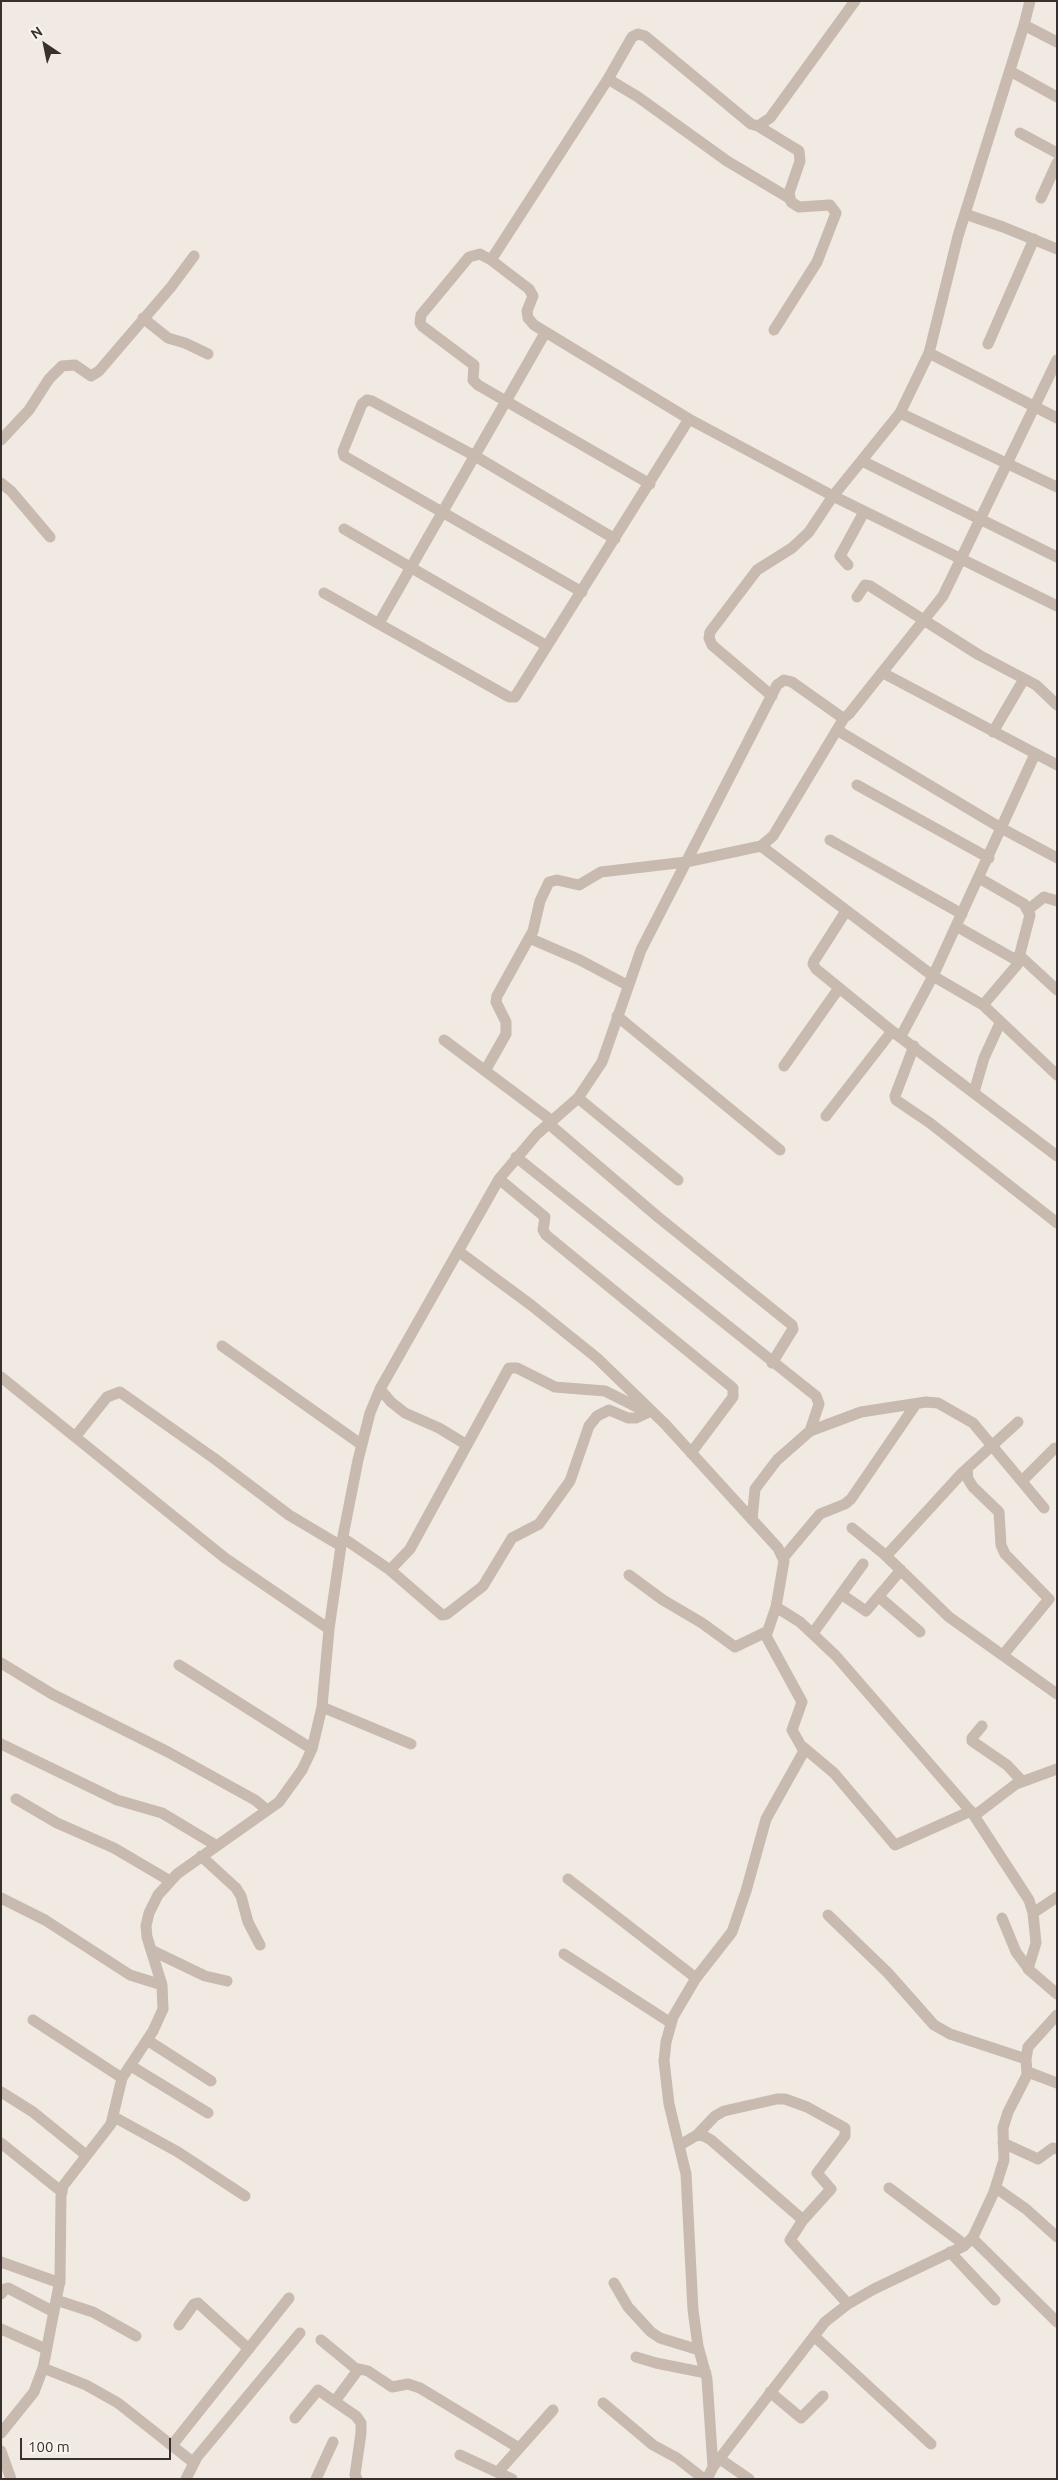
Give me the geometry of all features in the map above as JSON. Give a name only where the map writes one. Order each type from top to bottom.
[{"type":"street","points":[[758,126],[770,118],[855,1]]},
{"type":"street","points":[[772,696],[717,650],[709,640],[710,632],[732,606],[753,574],[799,541],[900,413],[929,353],[965,214],[1030,1]]},
{"type":"street","points":[[1024,25],[1057,42]]},
{"type":"street","points":[[490,260],[608,79],[632,37],[638,34],[645,36],[751,124],[758,126],[799,151],[800,161],[789,198]]},
{"type":"street","points":[[1010,71],[1057,96]]},
{"type":"street","points":[[608,79],[638,97],[727,161],[789,198],[790,202],[799,207],[830,205],[836,213],[817,262],[774,330]]},
{"type":"street","points":[[1020,133],[1057,153]]},
{"type":"street","points":[[1041,198],[1057,163]]},
{"type":"street","points":[[965,214],[1057,249]]},
{"type":"street","points":[[988,344],[1034,240]]},
{"type":"street","points":[[650,484],[474,383],[474,365],[420,322],[421,315],[469,257],[480,254],[532,293],[528,318],[534,326],[689,420],[864,512],[1057,606]]},
{"type":"street","points":[[1,440],[29,410],[49,379],[62,366],[70,364],[87,375],[95,375],[194,256]]},
{"type":"street","points":[[143,318],[168,338],[185,343],[208,354]]},
{"type":"street","points":[[378,624],[545,333]]},
{"type":"street","points":[[929,353],[1057,418]]},
{"type":"street","points":[[485,1071],[506,1034],[506,1022],[496,1002],[497,996],[536,925],[540,901],[549,882],[557,880],[579,885],[601,872],[686,862],[761,846],[773,836],[844,718],[883,673],[944,596],[1057,360]]},
{"type":"street","points":[[582,592],[344,456],[343,451],[362,404],[367,400],[372,401],[475,456],[615,539]]},
{"type":"street","points":[[900,413],[1057,486]]},
{"type":"street","points":[[324,593],[512,698],[518,694],[689,420]]},
{"type":"street","points":[[862,460],[1057,557]]},
{"type":"street","points":[[1,483],[11,491],[50,537]]},
{"type":"street","points":[[848,565],[840,556],[864,512]]},
{"type":"street","points":[[344,529],[547,646]]},
{"type":"street","points":[[857,597],[864,587],[870,586],[979,656],[1043,690],[1057,705]]},
{"type":"street","points":[[883,673],[1057,765]]},
{"type":"street","points":[[993,732],[1024,679]]},
{"type":"street","points":[[2,2430],[34,2392],[43,2368],[60,2283],[62,2192],[68,2177],[114,2117],[122,2078],[147,2040],[163,2009],[162,1985],[146,1926],[149,1913],[158,1895],[170,1881],[201,1856],[279,1802],[302,1770],[312,1749],[322,1707],[329,1629],[342,1542],[362,1445],[370,1413],[380,1389],[499,1179],[516,1157],[578,1098],[602,1062],[640,950],[781,681],[788,681],[844,718]]},
{"type":"street","points":[[837,730],[1001,828],[1057,858]]},
{"type":"street","points":[[826,1116],[896,1034],[933,976],[989,858],[1035,754]]},
{"type":"street","points":[[856,785],[989,858]]},
{"type":"street","points":[[830,840],[962,914]]},
{"type":"street","points":[[761,846],[933,976],[983,1005],[1057,1075]]},
{"type":"street","points":[[979,878],[1029,909],[1030,915],[1017,965],[983,1005]]},
{"type":"street","points":[[1029,909],[1044,897],[1057,901]]},
{"type":"street","points":[[846,911],[813,964],[839,988],[896,1034],[1057,1156]]},
{"type":"street","points":[[956,926],[1019,958],[1057,990]]},
{"type":"street","points":[[529,938],[580,960],[627,985]]},
{"type":"street","points":[[784,1066],[839,988]]},
{"type":"street","points":[[617,1016],[780,1150]]},
{"type":"street","points":[[974,1092],[984,1058],[1000,1023]]},
{"type":"street","points":[[444,1040],[551,1123],[658,1217],[792,1325],[792,1329],[772,1363]]},
{"type":"street","points":[[914,1046],[895,1096],[896,1100],[930,1123],[1057,1222]]},
{"type":"street","points":[[578,1098],[678,1180]]},
{"type":"street","points":[[516,1157],[812,1393],[819,1400],[819,1404],[810,1431]]},
{"type":"street","points":[[499,1179],[545,1216],[543,1230],[546,1236],[733,1388],[733,1397],[691,1453]]},
{"type":"street","points":[[458,1251],[531,1305],[597,1358],[691,1453],[778,1548],[784,1561],[776,1607],[766,1632],[767,1640],[802,1702],[802,1707],[792,1730],[803,1747],[834,1773],[895,1845],[972,1814],[1022,1781],[1054,1775]]},
{"type":"street","points":[[222,1346],[362,1445]]},
{"type":"street","points":[[390,1570],[410,1549],[505,1372],[511,1367],[555,1387],[605,1391],[653,1415]]},
{"type":"street","points":[[1,1377],[226,1558],[329,1629]]},
{"type":"street","points":[[380,1389],[391,1402],[405,1413],[439,1428],[467,1445]]},
{"type":"street","points":[[75,1436],[107,1397],[120,1392],[215,1459],[289,1515],[342,1542],[390,1570],[442,1614],[450,1613],[483,1586],[512,1538],[539,1524],[570,1481],[589,1426],[596,1416],[609,1410],[628,1418],[653,1415]]},
{"type":"street","points":[[752,1520],[753,1496],[759,1482],[777,1460],[810,1431],[861,1412],[916,1404],[938,1403],[972,1423],[993,1444],[1044,1508]]},
{"type":"street","points":[[783,1558],[820,1514],[845,1504],[851,1499],[916,1404]]},
{"type":"street","points":[[886,1556],[967,1469],[1018,1422]]},
{"type":"street","points":[[1022,1481],[1055,1448]]},
{"type":"street","points":[[967,1469],[968,1479],[973,1487],[999,1512],[1001,1545],[1005,1554],[1049,1599],[1003,1655]]},
{"type":"street","points":[[852,1528],[886,1556],[949,1617],[1057,1694]]},
{"type":"street","points":[[813,1634],[863,1564]]},
{"type":"street","points":[[841,1594],[866,1611],[901,1570]]},
{"type":"street","points":[[630,1575],[663,1600],[700,1622],[735,1647],[766,1632]]},
{"type":"street","points":[[879,1597],[920,1632]]},
{"type":"street","points":[[776,1607],[813,1634],[836,1656],[972,1814],[1028,1900],[1033,1913],[1036,1943],[1028,1968]]},
{"type":"street","points":[[1,1663],[52,1694],[177,1756],[255,1800],[268,1810]]},
{"type":"street","points":[[179,1665],[312,1749]]},
{"type":"street","points":[[322,1707],[411,1744]]},
{"type":"street","points":[[982,1726],[972,1738],[972,1741],[1007,1765],[1022,1781]]},
{"type":"street","points":[[1,1744],[117,1800],[162,1814],[217,1846]]},
{"type":"street","points":[[716,2463],[706,2373],[699,2350],[693,2310],[686,2174],[669,2104],[664,2060],[671,2023],[696,1978],[732,1932],[746,1891],[766,1819],[804,1751],[803,1747]]},
{"type":"street","points":[[16,1799],[57,1823],[114,1848],[170,1881]]},
{"type":"street","points":[[201,1856],[236,1888],[241,1896],[248,1922],[260,1945]]},
{"type":"street","points":[[568,1879],[696,1978]]},
{"type":"street","points":[[1033,1913],[1057,1897]]},
{"type":"street","points":[[1,1898],[28,1910],[130,1975],[162,1985]]},
{"type":"street","points":[[828,1916],[888,1973],[934,2025],[950,2034],[1026,2059]]},
{"type":"street","points":[[1002,1918],[1016,1952],[1030,1972],[1057,1994]]},
{"type":"street","points":[[151,1950],[205,1976],[227,1981]]},
{"type":"street","points":[[564,1954],[671,2023]]},
{"type":"street","points":[[603,2403],[653,2445],[677,2458],[706,2479],[716,2463],[825,2322],[848,2304],[874,2289],[969,2242],[977,2231],[996,2188],[1004,2160],[1004,2123],[1028,2072],[1026,2059],[1030,2043],[1057,2016]]},
{"type":"street","points":[[33,2020],[122,2078]]},
{"type":"street","points":[[147,2040],[211,2081]]},
{"type":"street","points":[[131,2066],[208,2113]]},
{"type":"street","points":[[1028,2072],[1057,2083]]},
{"type":"street","points":[[1,2092],[33,2112],[86,2155]]},
{"type":"street","points":[[680,2144],[697,2135],[715,2116],[724,2111],[777,2099],[807,2107],[843,2126],[846,2130],[845,2136],[817,2173],[831,2189],[803,2220],[790,2240],[848,2304]]},
{"type":"street","points":[[114,2117],[178,2152],[245,2196]]},
{"type":"street","points":[[697,2135],[711,2140],[803,2220]]},
{"type":"street","points":[[1,2143],[62,2192]]},
{"type":"street","points":[[1003,2143],[1038,2159],[1052,2148],[1057,2149]]},
{"type":"street","points":[[889,2188],[969,2242],[1057,2322]]},
{"type":"street","points":[[996,2188],[1030,2212],[1057,2237]]},
{"type":"street","points":[[950,2252],[995,2300]]},
{"type":"street","points":[[1,2262],[60,2283]]},
{"type":"street","points":[[614,2283],[628,2307],[651,2332],[660,2338],[699,2350]]},
{"type":"street","points":[[1,2294],[8,2288],[55,2306],[93,2312],[136,2336]]},
{"type":"street","points":[[173,2444],[288,2298]]},
{"type":"street","points":[[179,2325],[194,2304],[198,2303],[249,2349]]},
{"type":"street","points":[[1,2329],[46,2349]]},
{"type":"street","points":[[186,2479],[194,2463],[300,2333]]},
{"type":"street","points":[[814,2336],[931,2444]]},
{"type":"street","points":[[321,2340],[358,2370],[368,2371],[392,2386],[406,2384],[420,2388],[519,2448]]},
{"type":"street","points":[[636,2357],[656,2364],[706,2373]]},
{"type":"street","points":[[43,2368],[86,2385],[118,2403],[173,2444],[194,2463]]},
{"type":"street","points":[[335,2401],[358,2370]]},
{"type":"street","points":[[295,2418],[316,2390],[320,2390],[356,2416],[361,2423],[355,2475],[357,2479]]},
{"type":"street","points":[[770,2392],[801,2418],[823,2396]]},
{"type":"street","points":[[498,2472],[553,2410]]},
{"type":"street","points":[[316,2479],[333,2442]]},
{"type":"street","points":[[1,2452],[11,2479]]},
{"type":"street","points":[[460,2455],[512,2479]]},
{"type":"street","points":[[716,2463],[749,2479]]}]
